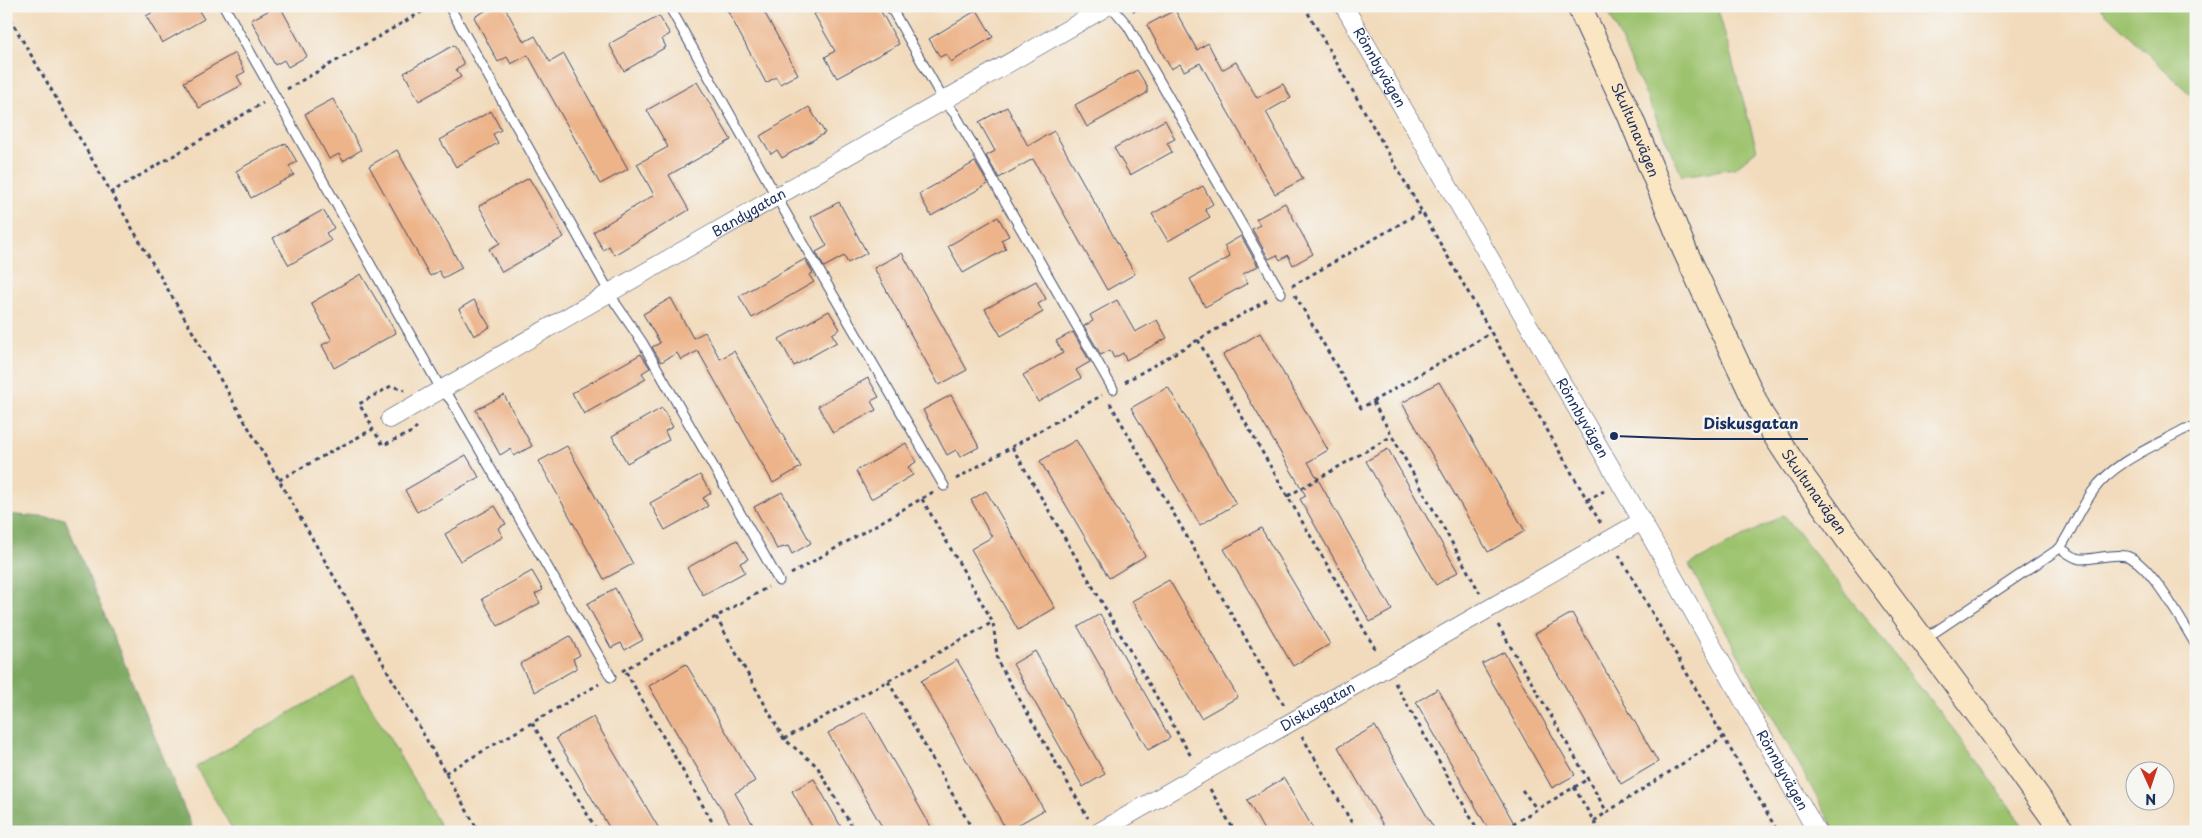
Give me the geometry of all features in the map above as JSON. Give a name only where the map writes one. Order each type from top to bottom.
[{"type":"main road","name":"Skultunavägen","points":[[1579,6],[1630,116],[1685,251],[1761,414],[1793,463],[2063,832]]},
{"type":"street","name":"Bandygatan","points":[[390,420],[1110,6]]},
{"type":"street","name":"Rönnbyvägen","points":[[1344,6],[1642,521],[1817,832]]},
{"type":"street","name":"Diskusgatan","points":[[1095,828],[1201,773],[1642,521]]},
{"type":"lane","points":[[224,6],[441,389],[451,400],[611,677]]},
{"type":"lane","points":[[449,6],[610,293],[642,342],[779,581]]},
{"type":"lane","points":[[669,6],[777,198],[944,486]]},
{"type":"lane","points":[[890,6],[944,101],[955,114],[1113,389]]},
{"type":"lane","points":[[1110,6],[1128,26],[1280,292]]},
{"type":"lane","points":[[1922,640],[2060,548],[2093,491],[2115,469],[2185,429],[2196,428]]},
{"type":"lane","points":[[2060,548],[2078,559],[2118,555],[2127,556],[2138,561],[2153,578],[2196,645]]},
{"type":"path","points":[[1304,6],[1778,832]]},
{"type":"path","points":[[6,12],[278,480],[479,832]]},
{"type":"path","points":[[1290,287],[1361,408],[1491,333]]},
{"type":"path","points":[[1198,340],[1480,832]]},
{"type":"path","points":[[1110,402],[1357,832]]},
{"type":"path","points":[[1373,402],[1488,608],[1607,812]]},
{"type":"path","points":[[278,480],[390,420]]},
{"type":"path","points":[[1288,496],[1392,436]]},
{"type":"path","points":[[1012,447],[1235,832]]},
{"type":"path","points":[[922,498],[993,622],[998,662],[1095,828]]},
{"type":"path","points":[[716,617],[784,739],[817,766],[855,832]]},
{"type":"path","points":[[784,739],[993,622]]},
{"type":"path","points":[[624,670],[718,832]]},
{"type":"path","points":[[888,681],[974,832]]},
{"type":"path","points":[[532,723],[598,832]]},
{"type":"path","points":[[1594,820],[1724,737]]},
{"type":"path","points":[[1499,832],[1588,779]]},
{"type":"path","points":[[1574,787],[1600,832]]},
{"type":"path","points":[[1522,790],[1537,809]]},
{"type":"green space","points":[[1606,6],[1717,6],[1757,150],[1735,168],[1682,176]]},
{"type":"green space","points":[[2098,6],[2196,6],[2196,99],[2195,99]]},
{"type":"green space","points":[[6,514],[65,519],[194,832],[6,832]]},
{"type":"green space","points":[[1784,515],[1975,757],[2027,832],[1836,832],[1689,565]]},
{"type":"green space","points":[[353,676],[444,832],[234,832],[196,767]]},
{"type":"building","points":[[164,6],[196,6],[204,19],[162,43],[146,16]]},
{"type":"building","points":[[280,6],[307,56],[288,67],[284,60],[275,65],[251,20]]},
{"type":"building","points":[[494,6],[504,6],[524,42],[535,36],[550,62],[564,54],[628,169],[600,184],[528,55],[511,64],[507,57],[498,62],[474,17]]},
{"type":"building","points":[[725,6],[761,6],[798,74],[780,84],[776,77],[766,83]]},
{"type":"building","points":[[828,6],[878,6],[899,44],[837,78],[825,57],[835,51],[814,14]]},
{"type":"building","points":[[977,10],[993,37],[951,62],[946,54],[940,57],[929,39]]},
{"type":"building","points":[[1175,10],[1197,50],[1208,43],[1222,70],[1236,62],[1257,98],[1283,84],[1291,98],[1266,112],[1303,179],[1275,194],[1200,63],[1184,71],[1180,64],[1171,69],[1147,25]]},
{"type":"building","points":[[659,16],[670,34],[662,39],[666,47],[624,71],[609,44]]},
{"type":"building","points":[[454,45],[464,64],[456,69],[461,77],[419,101],[404,73]]},
{"type":"building","points":[[235,53],[245,72],[237,76],[242,85],[199,108],[184,82]]},
{"type":"building","points":[[1137,70],[1147,86],[1147,93],[1087,127],[1075,105]]},
{"type":"building","points":[[697,82],[731,140],[669,175],[689,210],[614,255],[609,246],[603,250],[593,232],[654,195],[637,164],[668,147],[647,110]]},
{"type":"building","points":[[333,99],[361,150],[343,161],[339,154],[329,159],[305,114]]},
{"type":"building","points":[[809,107],[825,133],[782,158],[777,150],[771,154],[760,136]]},
{"type":"building","points":[[1007,107],[1028,146],[1054,131],[1135,274],[1107,290],[1033,159],[999,178],[986,156],[995,151],[979,122]]},
{"type":"building","points":[[491,111],[501,130],[493,134],[498,143],[456,167],[440,140]]},
{"type":"building","points":[[1165,120],[1175,139],[1167,143],[1172,152],[1130,175],[1114,148]]},
{"type":"building","points":[[286,143],[297,162],[289,166],[294,175],[251,198],[236,171]]},
{"type":"building","points":[[397,150],[462,268],[443,278],[439,271],[430,276],[369,166]]},
{"type":"building","points":[[975,162],[988,184],[931,216],[919,194]]},
{"type":"building","points":[[529,178],[564,237],[502,272],[489,249],[500,243],[479,206]]},
{"type":"building","points":[[1203,186],[1213,204],[1205,209],[1210,217],[1168,241],[1152,214]]},
{"type":"building","points":[[839,202],[867,253],[848,263],[844,256],[824,267],[816,252],[827,246],[811,217]]},
{"type":"building","points":[[1285,203],[1313,254],[1293,265],[1288,255],[1280,260],[1277,255],[1269,259],[1252,229],[1260,225],[1256,219]]},
{"type":"building","points":[[323,210],[334,228],[326,233],[331,241],[289,265],[273,238]]},
{"type":"building","points":[[998,217],[1009,236],[1001,240],[1006,249],[963,273],[948,246]]},
{"type":"building","points":[[1241,236],[1258,266],[1243,274],[1248,283],[1205,307],[1190,279],[1230,257],[1224,246]]},
{"type":"building","points":[[902,253],[967,370],[939,385],[874,268]]},
{"type":"building","points":[[805,259],[813,273],[809,275],[814,282],[752,318],[739,296]]},
{"type":"building","points":[[361,274],[396,333],[334,368],[322,345],[332,340],[311,303]]},
{"type":"building","points":[[1036,281],[1046,299],[1038,304],[1043,312],[1001,336],[985,309]]},
{"type":"building","points":[[671,298],[693,338],[705,332],[720,359],[734,351],[801,467],[773,483],[698,351],[681,360],[677,353],[661,362],[652,347],[660,343],[643,314]]},
{"type":"building","points":[[474,300],[490,327],[474,336],[459,309]]},
{"type":"building","points":[[1117,300],[1135,332],[1157,320],[1167,338],[1126,360],[1123,353],[1114,358],[1110,350],[1101,355],[1084,326],[1093,321],[1090,315]]},
{"type":"building","points":[[829,311],[840,329],[832,334],[837,342],[794,366],[779,339]]},
{"type":"building","points":[[1073,332],[1090,362],[1076,370],[1081,378],[1038,402],[1023,375],[1063,353],[1056,341]]},
{"type":"building","points":[[1260,333],[1328,450],[1308,462],[1392,610],[1370,622],[1300,499],[1306,496],[1223,355]]},
{"type":"building","points":[[641,354],[650,368],[642,373],[646,379],[584,414],[572,393]]},
{"type":"building","points":[[868,378],[879,397],[871,401],[876,410],[833,433],[818,406]]},
{"type":"building","points":[[1439,382],[1525,531],[1488,552],[1402,403]]},
{"type":"building","points":[[1168,387],[1236,504],[1200,525],[1131,408]]},
{"type":"building","points":[[504,395],[532,446],[514,456],[510,449],[500,455],[476,410]]},
{"type":"building","points":[[951,395],[979,447],[960,457],[956,450],[947,455],[923,410]]},
{"type":"building","points":[[662,408],[673,427],[665,431],[669,440],[627,463],[612,436]]},
{"type":"building","points":[[1076,440],[1145,556],[1109,578],[1040,461]]},
{"type":"building","points":[[906,443],[916,462],[908,467],[913,475],[871,499],[856,471]]},
{"type":"building","points":[[567,446],[633,564],[604,579],[539,461]]},
{"type":"building","points":[[1388,449],[1458,572],[1436,585],[1366,461]]},
{"type":"building","points":[[466,455],[479,477],[417,512],[405,490]]},
{"type":"building","points":[[700,475],[711,493],[703,498],[708,506],[665,530],[650,503]]},
{"type":"building","points":[[986,491],[1055,608],[1018,630],[971,549],[992,537],[971,500]]},
{"type":"building","points":[[782,492],[811,543],[792,554],[788,546],[777,549],[754,507]]},
{"type":"building","points":[[495,506],[506,524],[498,528],[503,537],[460,561],[445,534]]},
{"type":"building","points":[[1261,528],[1330,644],[1293,666],[1224,549]]},
{"type":"building","points":[[737,540],[748,559],[740,563],[745,572],[703,595],[687,568]]},
{"type":"building","points":[[532,571],[543,590],[535,594],[540,603],[498,626],[482,599]]},
{"type":"building","points":[[1169,580],[1238,697],[1201,718],[1132,601]]},
{"type":"building","points":[[615,588],[643,640],[625,650],[621,643],[611,648],[587,604]]},
{"type":"building","points":[[1572,613],[1658,762],[1621,784],[1535,634]]},
{"type":"building","points":[[1100,614],[1170,738],[1148,750],[1078,627]]},
{"type":"building","points":[[570,636],[580,655],[573,659],[577,668],[535,692],[520,664]]},
{"type":"building","points":[[1035,651],[1105,774],[1083,787],[1013,664]]},
{"type":"building","points":[[1504,652],[1575,775],[1552,788],[1482,664]]},
{"type":"building","points":[[957,660],[1044,810],[1007,831],[921,681]]},
{"type":"building","points":[[686,664],[755,781],[735,793],[757,832],[735,832],[649,686]]},
{"type":"building","points":[[1438,689],[1519,832],[1490,832],[1416,702]]},
{"type":"building","points":[[865,712],[934,832],[885,832],[828,733]]},
{"type":"building","points":[[593,717],[661,832],[612,832],[556,738]]},
{"type":"building","points":[[1375,726],[1436,832],[1387,832],[1338,747]]},
{"type":"building","points":[[1284,778],[1315,832],[1265,832],[1247,800]]},
{"type":"building","points":[[814,779],[844,832],[815,832],[792,791]]},
{"type":"place","name":"Diskusgatan","points":[[1614,436]]}]
